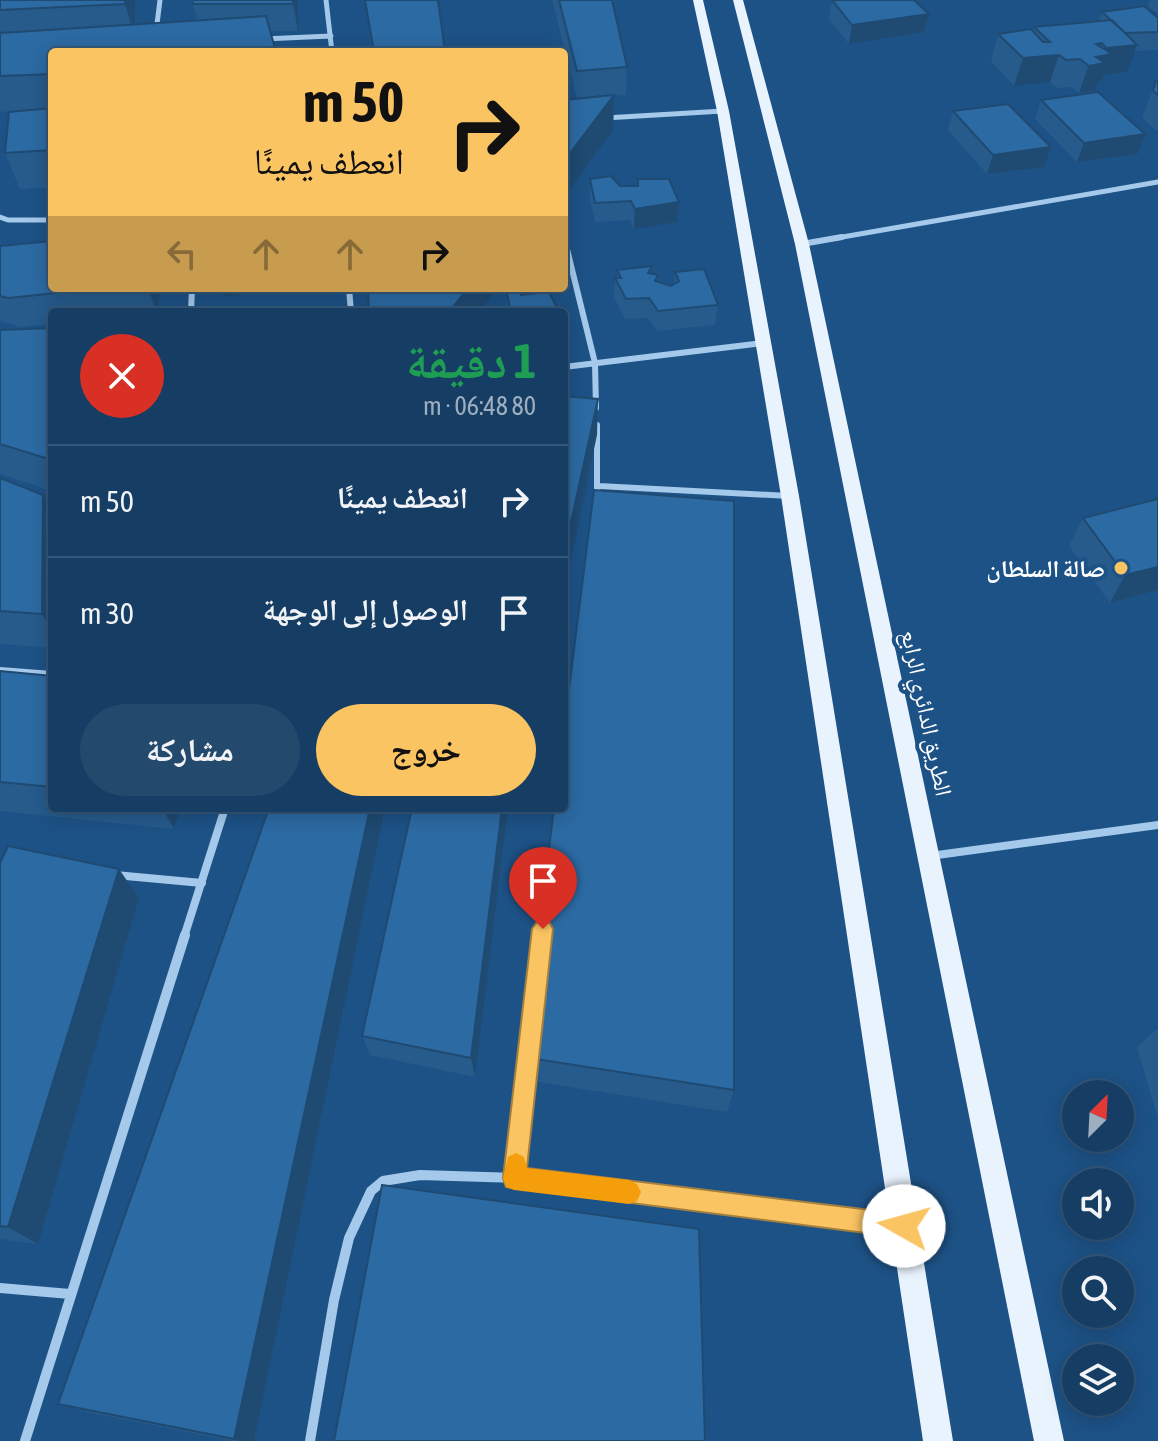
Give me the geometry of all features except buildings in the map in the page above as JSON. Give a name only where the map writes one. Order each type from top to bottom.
[{"type":"main road","points":[[698,0],[723,111],[790,496],[938,1441]]},
{"type":"main road","name":"الطريق الدائري الرابع","points":[[738,0],[802,244],[1049,1441]]},
{"type":"street","points":[[155,45],[160,0]]},
{"type":"street","points":[[326,0],[332,48]]},
{"type":"street","points":[[251,40],[331,36]]},
{"type":"street","points":[[596,119],[723,111]]},
{"type":"street","points":[[802,244],[1158,182]]},
{"type":"street","points":[[0,217],[48,220]]},
{"type":"street","points":[[568,252],[595,363],[599,486],[595,512]]},
{"type":"street","points":[[568,366],[763,343]]},
{"type":"street","points":[[599,486],[790,496]]},
{"type":"street","points":[[0,671],[48,675]]},
{"type":"street","points":[[25,1441],[224,812]]},
{"type":"street","points":[[930,856],[1158,825]]},
{"type":"street","points":[[109,874],[202,883]]},
{"type":"street","points":[[514,1178],[528,1065]]},
{"type":"street","points":[[310,1441],[334,1300],[349,1238],[371,1191],[383,1181],[401,1177],[514,1178],[904,1226]]},
{"type":"street","points":[[0,1288],[70,1294]]},
{"type":"slow traffic","points":[[516,1165],[514,1178],[629,1192]]},
{"type":"place","name":"صالة السلطان","points":[[1121,568]]},
{"type":"route","points":[[543,929],[514,1178],[904,1226]]}]
